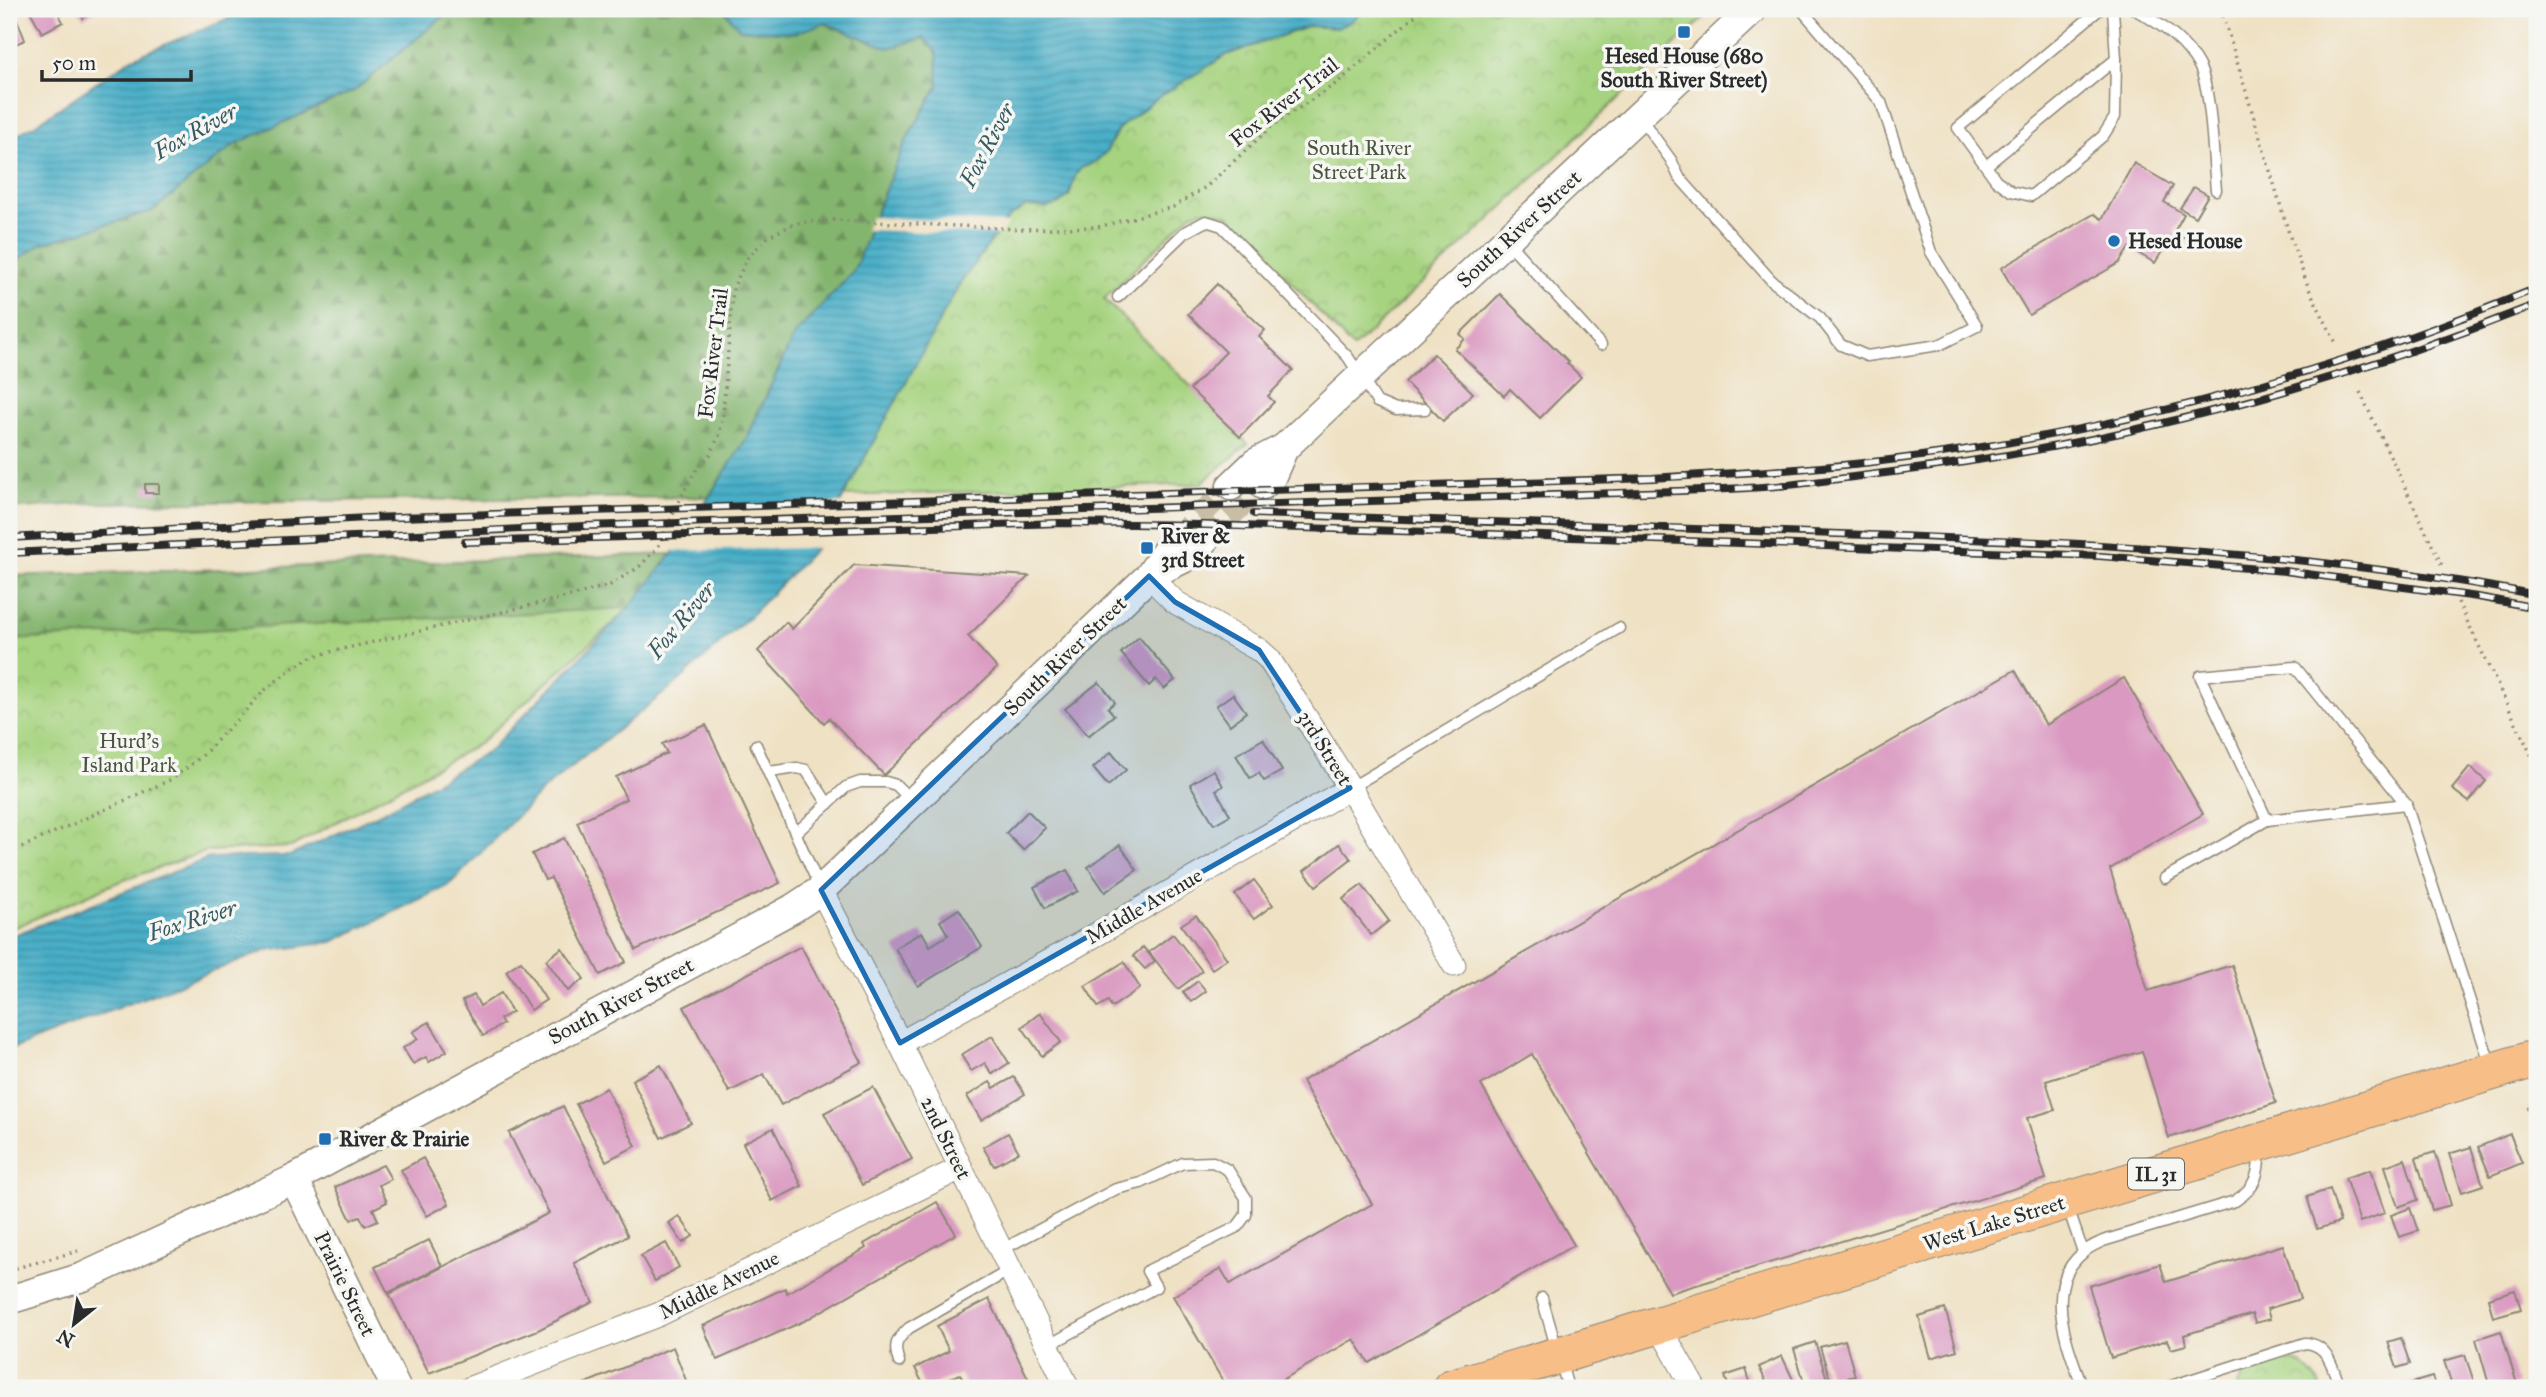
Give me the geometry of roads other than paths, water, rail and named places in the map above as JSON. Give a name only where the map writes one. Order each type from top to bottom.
[{"type":"main road","name":"West Lake Street","points":[[1451,1388],[1564,1372],[1658,1324],[2537,1058]]},
{"type":"street","name":"South River Street","points":[[1231,486],[1255,463],[1284,448],[1753,9]]},
{"type":"street","name":"South River Street","points":[[1263,485],[1271,478],[1284,448]]},
{"type":"street","name":"South River Street","points":[[9,1300],[83,1277],[294,1179],[792,909],[821,890],[1149,576],[1173,541]]},
{"type":"street","name":"South River Street","points":[[1149,576],[1189,556],[1204,541]]},
{"type":"street","name":"3rd Street","points":[[1149,576],[1175,602],[1259,650],[1269,659],[1350,788],[1454,965]]},
{"type":"street","name":"Middle Avenue","points":[[900,1042],[1066,951],[1350,788]]},
{"type":"street","name":"2nd Street","points":[[821,890],[900,1042],[1068,1388]]},
{"type":"street","name":"Middle Avenue","points":[[471,1388],[660,1314],[961,1168]]},
{"type":"street","name":"Prairie Street","points":[[294,1179],[396,1388]]},
{"type":"street","points":[[1658,1324],[1694,1388]]},
{"type":"lane","points":[[1639,116],[1671,160],[1679,177],[1772,281],[1820,318],[1841,345],[1867,356],[1939,345],[1977,326],[1931,252],[1881,102],[1801,9]]},
{"type":"lane","points":[[2100,9],[1958,128],[1996,180],[2011,191],[2031,196],[2103,136],[2115,117],[2113,9]]},
{"type":"lane","points":[[2134,9],[2180,41],[2198,64],[2206,88],[2216,190]]},
{"type":"lane","points":[[1986,166],[2116,59]]},
{"type":"lane","points":[[1118,297],[1184,233],[1206,220],[1222,226],[1348,357],[1377,401],[1396,410],[1425,409]]},
{"type":"lane","points":[[1506,240],[1601,345]]},
{"type":"lane","points":[[1350,788],[1619,628]]},
{"type":"lane","points":[[2267,820],[2200,676],[2295,667],[2406,804],[2493,1072]]},
{"type":"lane","points":[[756,745],[821,890]]},
{"type":"lane","points":[[769,772],[797,768],[806,771],[828,804]]},
{"type":"lane","points":[[797,832],[846,787],[860,782],[887,782],[896,785],[914,802]]},
{"type":"lane","points":[[2165,878],[2267,820],[2406,804]]},
{"type":"lane","points":[[2083,1388],[2060,1316],[2068,1269],[2083,1252],[2103,1241],[2235,1200],[2247,1193],[2259,1168],[2259,1143]]},
{"type":"lane","points":[[899,1362],[894,1348],[897,1339],[909,1328],[1005,1260],[1116,1189],[1140,1183],[1183,1163],[1213,1162],[1228,1170],[1246,1198],[1246,1215],[1237,1227],[1147,1271],[1156,1287],[1047,1346]]},
{"type":"lane","points":[[2065,1201],[2083,1252]]},
{"type":"lane","points":[[1542,1298],[1564,1372]]},
{"type":"lane","points":[[2165,1388],[2305,1343],[2314,1344],[2325,1352],[2340,1388]]},
{"type":"water","name":"Fox River","points":[[251,9],[452,9],[354,91],[235,144],[152,211],[41,244],[9,265],[9,139],[36,124],[133,58]]},
{"type":"water","name":"Fox River","points":[[723,9],[1365,9],[1350,22],[1336,28],[1309,26],[1226,55],[1156,99],[1118,129],[1106,152],[1094,163],[1081,168],[1075,176],[1069,196],[1059,204],[1046,208],[1027,206],[1009,217],[959,285],[815,549],[753,613],[679,681],[545,788],[449,885],[332,942],[265,951],[9,1050],[9,937],[209,858],[290,856],[385,811],[488,752],[629,608],[672,554],[747,438],[794,335],[854,271],[907,139],[938,86],[937,53],[924,38],[888,48],[825,23],[794,33],[740,29]]},
{"type":"tunnel","points":[[1204,541],[1263,485]]},
{"type":"tunnel","points":[[1173,541],[1231,486]]},
{"type":"railway","points":[[9,538],[367,518],[1653,478],[1843,465],[1987,446],[2148,414],[2227,394],[2384,346],[2537,288]]},
{"type":"railway","points":[[9,553],[585,526],[1738,489],[1790,485],[2047,448],[2213,411],[2376,363],[2537,304]]},
{"type":"railway","points":[[1254,514],[2120,546],[2287,559],[2454,580],[2537,595]]},
{"type":"railway","points":[[465,542],[1059,523],[1462,533],[2100,556],[2285,571],[2478,597],[2537,608]]},
{"type":"place","name":"Hesed House (680 South River Street)","points":[[1684,32]]},
{"type":"place","name":"Hesed House","points":[[2114,241]]},
{"type":"place","name":"River & 3rd Street","points":[[1147,548]]},
{"type":"place","name":"River & Prairie","points":[[325,1139]]},
{"type":"park label","name":"South River Street Park","points":[[1359,160]]},
{"type":"park label","name":"Hurd's Island Park","points":[[129,753]]}]
